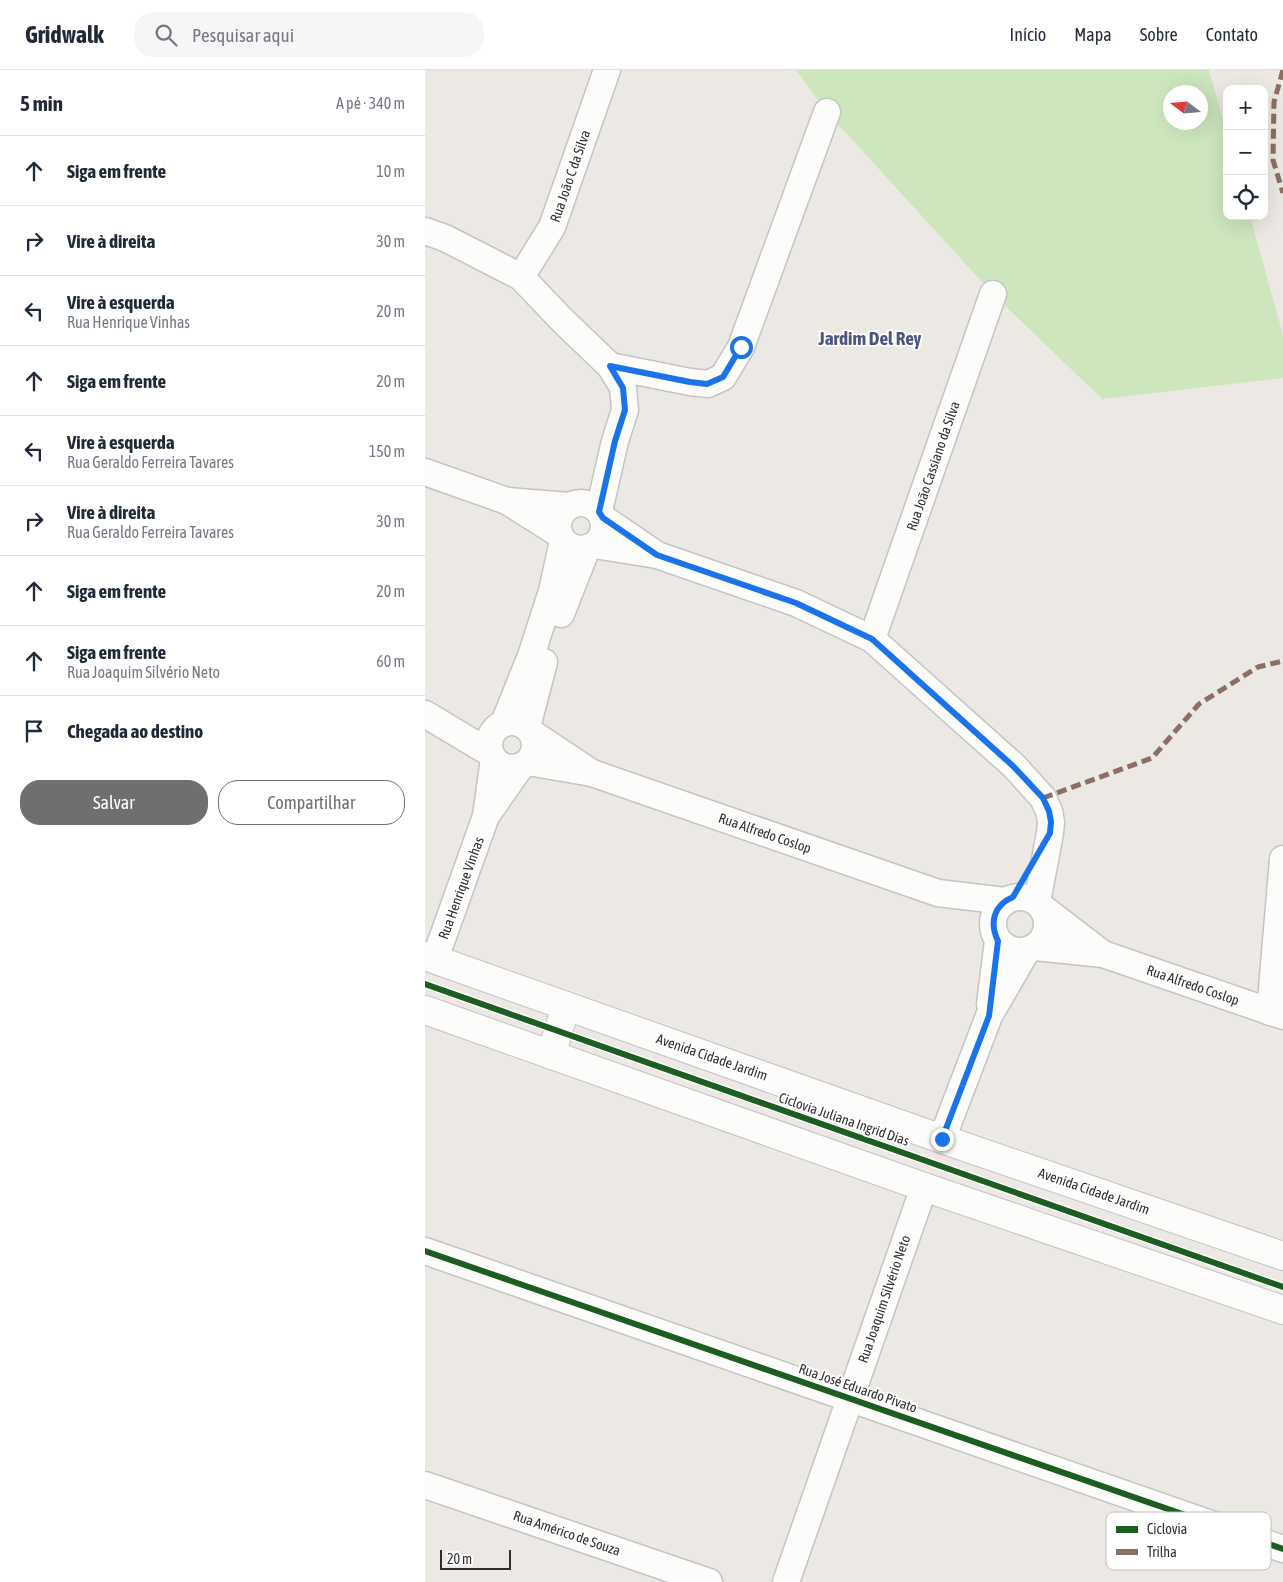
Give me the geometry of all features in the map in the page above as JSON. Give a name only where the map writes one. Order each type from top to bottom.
[{"type":"main road","name":"Avenida Cidade Jardim","points":[[430,958],[942,1139],[1283,1256]]},
{"type":"main road","points":[[551,1055],[566,1006]]},
{"type":"main road","points":[[425,1010],[924,1187],[1283,1310]]},
{"type":"street","name":"Rua João C da Silva","points":[[521,277],[552,227],[607,70]]},
{"type":"street","points":[[610,366],[707,384],[723,377],[741,347],[827,112]]},
{"type":"street","points":[[425,231],[445,238],[521,277],[610,366],[623,388],[625,410],[615,441],[587,510]]},
{"type":"street","name":"Rua João Cassiano da Silva","points":[[872,639],[993,294]]},
{"type":"street","points":[[425,472],[507,501],[576,542],[657,555],[796,603],[872,639],[1013,766],[1043,798],[1049,811],[1050,833],[1024,902]]},
{"type":"street","points":[[507,501],[587,510],[657,555]]},
{"type":"street","points":[[587,510],[604,526],[603,533],[599,540],[576,542],[558,526],[559,518],[587,510]]},
{"type":"street","points":[[515,727],[535,740],[535,748],[532,756],[524,764],[506,767],[492,756],[490,738],[515,727],[576,542]]},
{"type":"street","name":"Rua Alfredo Coslop","points":[[425,714],[515,727],[592,773]]},
{"type":"street","name":"Rua Alfredo Coslop","points":[[425,714],[492,756]]},
{"type":"street","name":"Rua Henrique Vinhas","points":[[486,816],[492,756]]},
{"type":"street","name":"Rua Alfredo Coslop","points":[[524,764],[592,773],[938,893],[1024,902],[1103,954]]},
{"type":"street","name":"Rua Henrique Vinhas","points":[[430,958],[486,816],[524,764]]},
{"type":"street","points":[[1277,1014],[1283,859]]},
{"type":"street","name":"Rua Alfredo Coslop","points":[[938,893],[996,937]]},
{"type":"street","points":[[989,1016],[996,937],[993,924],[994,915],[999,907],[1024,902]]},
{"type":"street","points":[[942,1139],[989,1016],[1031,948],[1041,941],[1046,933],[1047,924],[1024,902]]},
{"type":"street","points":[[996,937],[1011,950],[1031,948]]},
{"type":"street","name":"Rua Alfredo Coslop","points":[[1031,948],[1103,954],[1277,1014]]},
{"type":"street","name":"Rua Joaquim Silvério Neto","points":[[786,1582],[924,1187]]},
{"type":"street","name":"Rua José Eduardo Pivato","points":[[425,1251],[1175,1512]]},
{"type":"street","name":"Rua Américo de Souza","points":[[425,1485],[709,1582]]},
{"type":"street","name":"Rua José Eduardo Pivato","points":[[1271,1546],[1283,1550]]},
{"type":"green space","points":[[796,70],[1209,70],[1223,121],[1223,220],[1251,220],[1283,335],[1283,378],[1102,399],[993,294],[827,112]]},
{"type":"marked path","points":[[1283,70],[1274,102],[1273,160],[1283,193]]},
{"type":"marked path","points":[[1043,798],[1152,758],[1199,704],[1258,667],[1283,661]]},
{"type":"cycle path","name":"Ciclovia Juliana Ingrid Dias","points":[[425,984],[1283,1287]]},
{"type":"cycle path","points":[[425,1251],[1176,1512]]},
{"type":"cycle path","points":[[1271,1545],[1283,1549]]},
{"type":"district","name":"Jardim Del Rey","points":[[870,338]]},
{"type":"route","points":[[741,347],[723,377],[707,384],[610,366],[623,388],[625,410],[615,441],[599,512],[603,518],[657,555],[796,603],[872,639],[1013,766],[1043,798],[1049,811],[1050,833],[1013,897],[1005,900],[994,915],[994,932],[998,941],[989,1016],[942,1139]]}]
